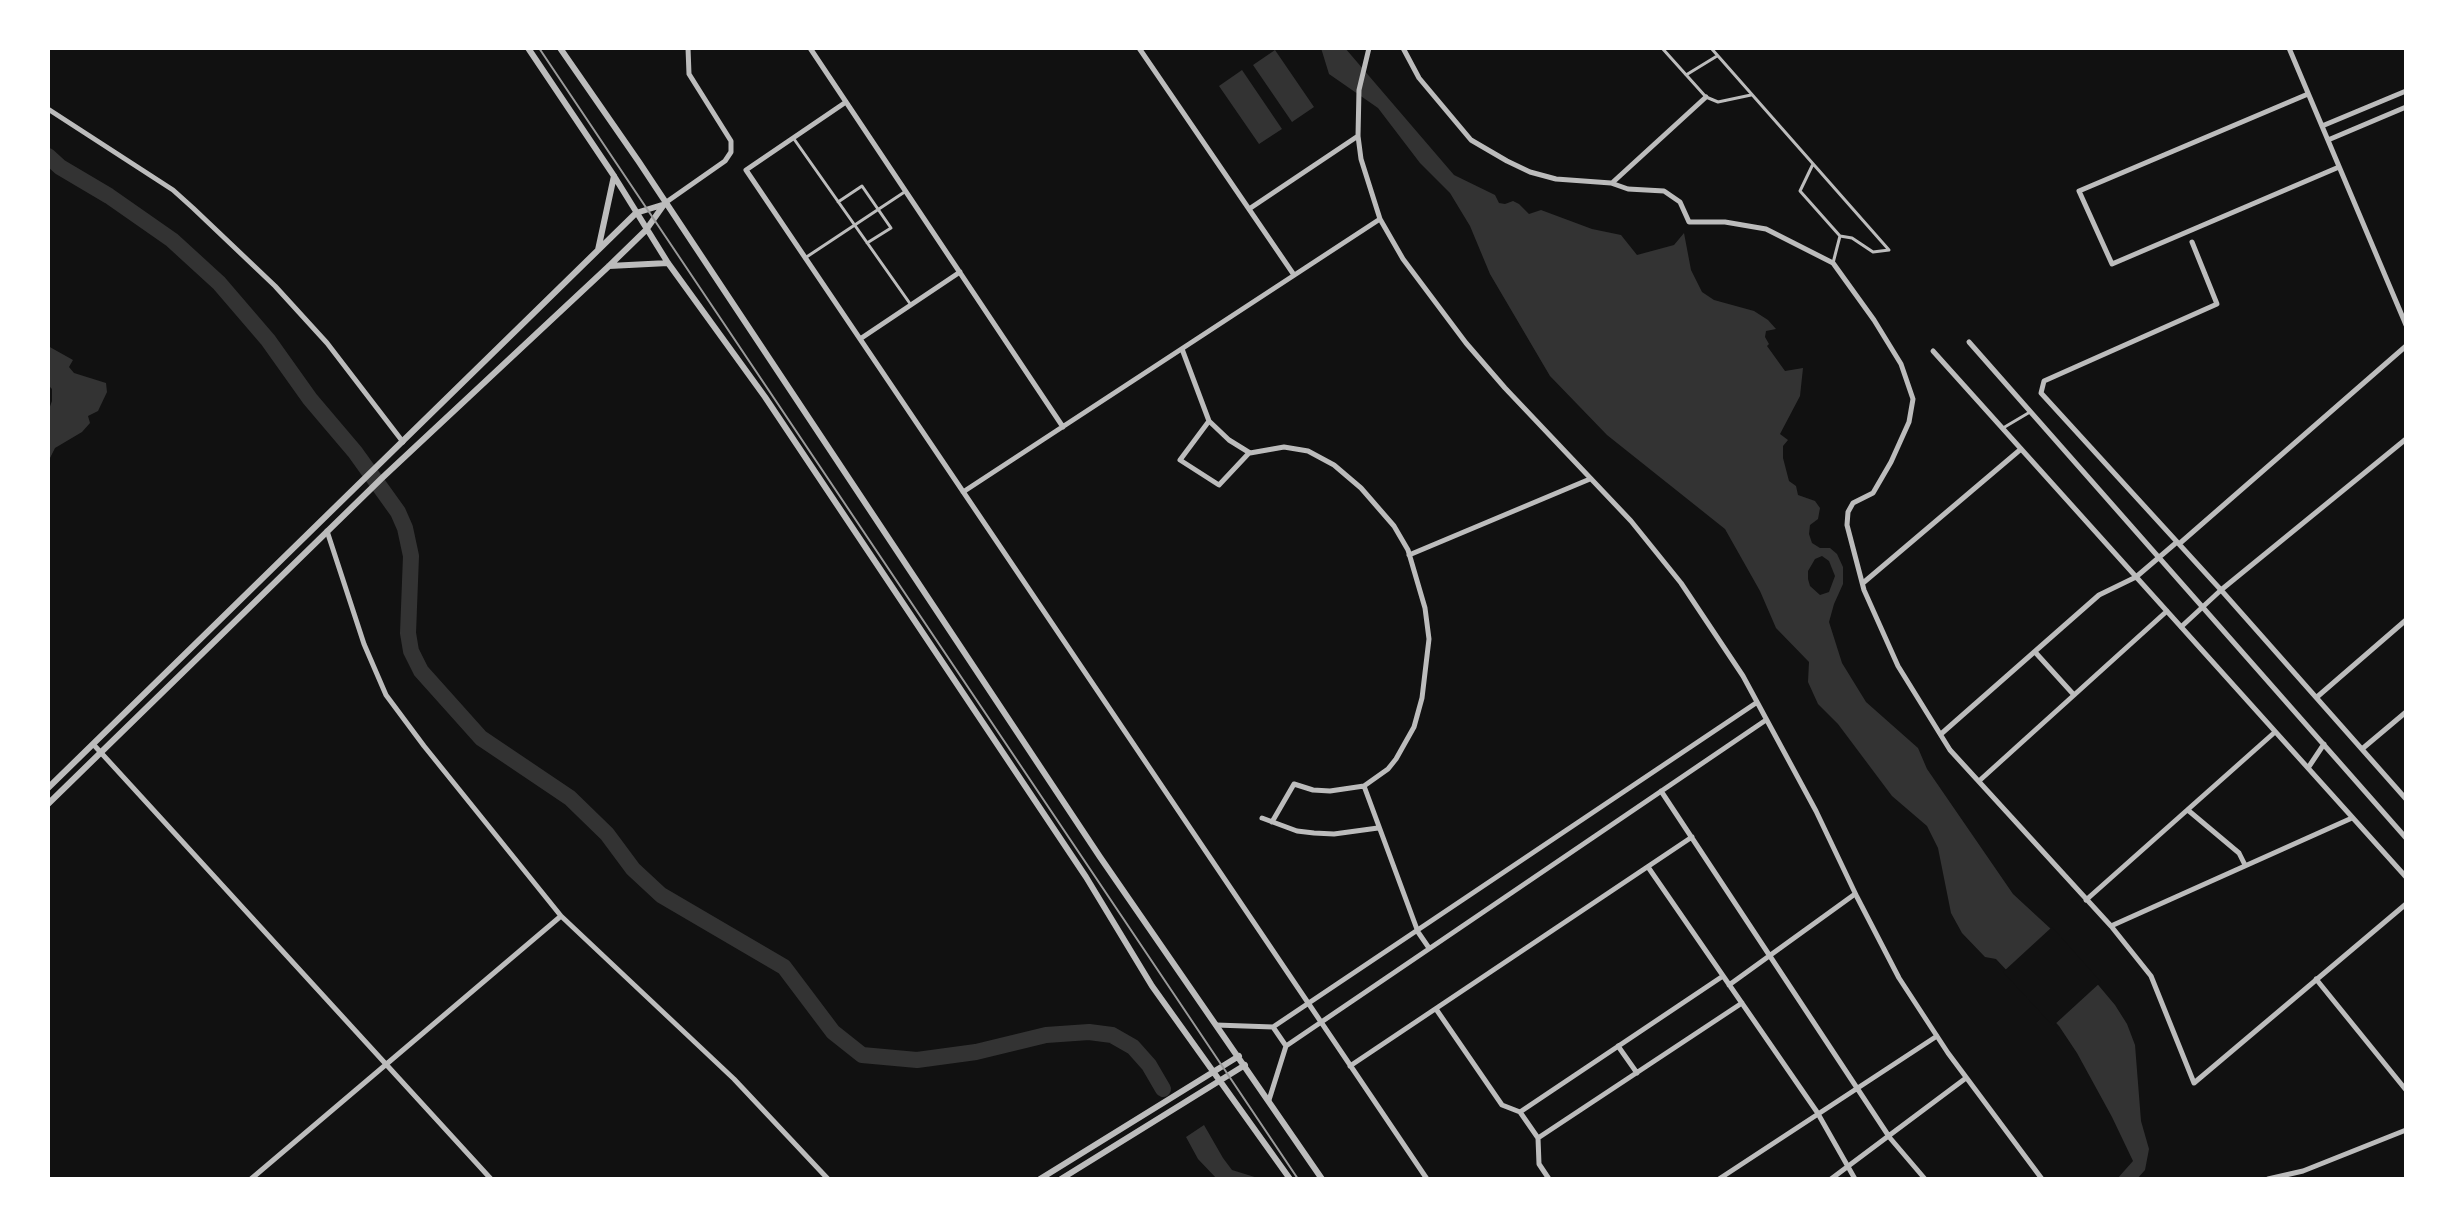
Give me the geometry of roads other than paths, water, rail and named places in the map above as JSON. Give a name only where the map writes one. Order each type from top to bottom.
[{"type":"street","points":[[528,48],[668,263],[765,397],[1086,877],[1152,986],[1290,1179]]},
{"type":"street","points":[[560,48],[1056,791],[1322,1179]]},
{"type":"street","points":[[48,788],[636,213],[665,203],[728,159],[731,141],[689,74],[688,48]]},
{"type":"street","points":[[810,48],[1063,427]]},
{"type":"street","points":[[1139,48],[1294,275]]},
{"type":"street","points":[[1403,48],[1419,78],[1471,140],[1530,172],[1556,179],[1664,191],[1680,202],[1689,222],[1725,222],[1766,229],[1833,263],[1901,364],[1913,399],[1909,422],[1891,462],[1873,493],[1853,503],[1848,512],[1847,525],[1862,583],[1898,666],[1950,750],[2111,926],[2151,976],[2194,1083],[2406,904]]},
{"type":"street","points":[[1662,48],[1706,97],[1718,102],[1752,95]]},
{"type":"street","points":[[1711,48],[1889,250],[1873,252],[1852,238],[1840,236],[1800,191],[1813,164]]},
{"type":"street","points":[[2289,48],[2406,325]]},
{"type":"street","points":[[1368,49],[1359,90],[1358,116],[1358,136],[1368,187],[1380,219],[1413,275],[1466,343],[1631,521],[1681,583],[1743,676],[1816,811],[1899,978],[1966,1078],[2042,1179]]},
{"type":"street","points":[[1686,75],[1718,56]]},
{"type":"street","points":[[2322,127],[2406,91]]},
{"type":"street","points":[[2308,94],[2079,191],[2112,264],[2339,167]]},
{"type":"street","points":[[1611,183],[1706,97]]},
{"type":"street","points":[[846,102],[746,170],[1427,1179]]},
{"type":"street","points":[[2328,140],[2406,107]]},
{"type":"street","points":[[48,109],[173,190],[193,208],[275,286],[327,343],[403,442]]},
{"type":"street","points":[[1249,209],[1358,136]]},
{"type":"street","points":[[794,139],[911,305]]},
{"type":"street","points":[[598,250],[614,176]]},
{"type":"street","points":[[838,202],[862,186],[891,228],[867,243]]},
{"type":"street","points":[[805,258],[906,191]]},
{"type":"street","points":[[48,804],[361,498],[646,230],[665,203]]},
{"type":"street","points":[[963,492],[1380,219]]},
{"type":"street","points":[[1833,263],[1840,236]]},
{"type":"street","points":[[2192,242],[2217,304],[2044,381],[2041,393],[2406,799]]},
{"type":"street","points":[[609,266],[668,263]]},
{"type":"street","points":[[860,339],[960,272]]},
{"type":"street","points":[[1969,342],[2406,838]]},
{"type":"street","points":[[1941,734],[2099,595],[2136,577],[2178,543],[2406,346]]},
{"type":"street","points":[[1182,349],[1209,421],[1229,440],[1250,453]]},
{"type":"street","points":[[1933,351],[2406,877]]},
{"type":"street","points":[[2003,428],[2031,411]]},
{"type":"street","points":[[1209,421],[1180,460],[1219,485],[1250,453],[1284,447],[1308,451],[1334,465],[1361,488],[1386,517],[1409,555],[1425,608],[1429,639],[1422,698],[1414,727],[1396,759],[1388,769],[1364,786],[1330,791],[1294,784],[1272,822]]},
{"type":"street","points":[[2181,627],[2221,590],[2406,439]]},
{"type":"street","points":[[1862,583],[2021,449]]},
{"type":"street","points":[[1409,555],[1590,479]]},
{"type":"street","points":[[327,531],[364,644],[386,695],[561,916],[734,1079],[828,1179]]},
{"type":"street","points":[[1979,781],[2167,611]]},
{"type":"street","points":[[2317,697],[2406,620]]},
{"type":"street","points":[[2399,625],[2406,629]]},
{"type":"street","points":[[2035,652],[2074,695]]},
{"type":"street","points":[[1216,1025],[1273,1027],[1756,703]]},
{"type":"street","points":[[2362,749],[2406,712]]},
{"type":"street","points":[[1269,1100],[1286,1046],[1766,720]]},
{"type":"street","points":[[2086,900],[2275,732]]},
{"type":"street","points":[[93,744],[491,1179]]},
{"type":"street","points":[[2308,768],[2324,744]]},
{"type":"street","points":[[1364,786],[1418,932],[1429,948]]},
{"type":"street","points":[[1661,791],[1890,1138],[1925,1179]]},
{"type":"street","points":[[2189,811],[2239,853],[2245,865]]},
{"type":"street","points":[[1262,818],[1297,831],[1314,833],[1378,828]]},
{"type":"street","points":[[2111,926],[2352,818]]},
{"type":"street","points":[[1350,1066],[1692,837]]},
{"type":"street","points":[[1647,867],[1817,1112],[1855,1179]]},
{"type":"street","points":[[1729,985],[1855,894]]},
{"type":"street","points":[[251,1179],[561,916]]},
{"type":"street","points":[[1520,1112],[1723,976]]},
{"type":"street","points":[[2316,979],[2406,1090]]},
{"type":"street","points":[[1538,1138],[1742,1003]]},
{"type":"street","points":[[1436,1009],[1502,1105],[1520,1112],[1538,1138],[1539,1164],[1549,1179]]},
{"type":"street","points":[[1273,1027],[1286,1046]]},
{"type":"street","points":[[1719,1179],[1937,1036]]},
{"type":"street","points":[[1618,1046],[1637,1073]]},
{"type":"street","points":[[1040,1179],[1239,1056]]},
{"type":"street","points":[[1061,1179],[1245,1065]]},
{"type":"street","points":[[1831,1179],[1890,1138],[1966,1078]]},
{"type":"street","points":[[2268,1179],[2303,1171],[2406,1130]]},
{"type":"waterway","points":[[48,156],[172,240],[219,283],[268,340],[398,512],[411,556],[408,633],[411,651],[421,671],[481,738],[570,798],[607,834],[633,869],[661,895],[784,967],[833,1032],[862,1055],[917,1060],[976,1052],[1046,1035],[1089,1032],[1112,1035],[1133,1047],[1149,1065],[1163,1089]]},
{"type":"tram line","points":[[539,48],[1298,1179]]}]
